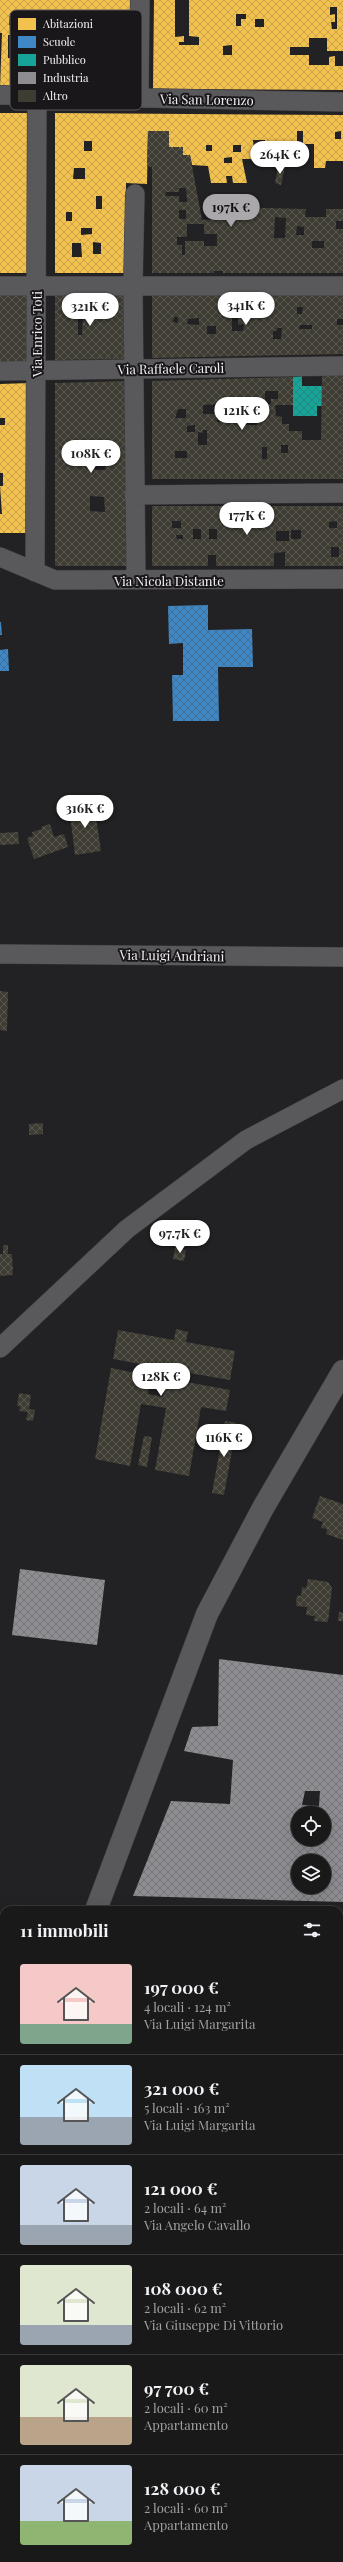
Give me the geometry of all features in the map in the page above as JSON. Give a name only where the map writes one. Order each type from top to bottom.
[{"type":"street","points":[[140,0],[140,10]]},
{"type":"street","name":"Via San Lorenzo","points":[[142,98],[343,102]]},
{"type":"street","name":"Via Enrico Toti","points":[[35,572],[37,110]]},
{"type":"street","points":[[135,194],[133,286],[136,580]]},
{"type":"street","points":[[0,286],[343,286]]},
{"type":"street","name":"Via Raffaele Caroli","points":[[0,371],[343,366]]},
{"type":"street","points":[[134,495],[343,493]]},
{"type":"street","name":"Via Nicola Distante","points":[[0,557],[55,580],[343,579]]},
{"type":"street","name":"Via Luigi Andriani","points":[[0,954],[343,957]]},
{"type":"street","points":[[0,1348],[127,1229],[246,1140],[343,1089]]},
{"type":"street","points":[[98,1906],[207,1614],[263,1508],[340,1376]]},
{"type":"building: Abitazioni","points":[[0,0],[130,0],[130,10],[10,10],[8,58],[10,58],[10,88],[0,88],[2,33],[0,33]]},
{"type":"building: Abitazioni","points":[[154,0],[175,0],[175,37],[184,36],[184,42],[179,42],[179,45],[199,45],[199,37],[189,36],[189,0],[343,0],[343,51],[327,51],[327,38],[309,38],[309,47],[290,47],[290,55],[309,55],[309,65],[329,65],[329,57],[335,56],[335,66],[343,66],[343,90],[153,89]],"holes":[[[330,7],[337,7],[337,29],[332,29],[331,22],[335,22],[335,14],[330,15]],[[236,14],[246,14],[246,19],[241,19],[241,26],[236,26]],[[255,19],[264,19],[264,27],[255,27]],[[232,45],[232,55],[223,55],[223,46]]]},
{"type":"building: Abitazioni","points":[[0,113],[30,113],[30,273],[0,273]]},
{"type":"building: Abitazioni","points":[[55,113],[343,115],[343,161],[326,161],[325,168],[314,168],[314,144],[303,144],[303,131],[297,131],[297,143],[287,143],[285,167],[278,166],[279,159],[269,159],[269,146],[265,147],[265,140],[253,140],[255,159],[242,159],[247,183],[233,183],[232,176],[226,176],[227,183],[211,183],[208,166],[192,165],[190,155],[183,155],[183,147],[169,147],[169,131],[148,131],[147,184],[126,183],[126,273],[55,273]],"holes":[[[341,131],[341,139],[335,139],[335,132]],[[84,141],[92,141],[92,151],[84,151]],[[206,145],[212,145],[212,151],[206,151]],[[233,145],[241,145],[241,152],[233,152]],[[232,157],[232,163],[224,163],[224,158]],[[74,168],[85,168],[85,179],[73,179]],[[96,196],[102,196],[102,209],[96,209]],[[66,212],[72,212],[72,221],[66,221]],[[81,228],[92,228],[92,234],[81,235]],[[93,242],[101,243],[101,254],[93,254]],[[72,243],[81,243],[82,257],[72,257]]]},
{"type":"building: Abitazioni","points":[[30,383],[30,462],[26,462],[26,533],[0,533],[0,514],[2,514],[0,486],[3,486],[3,473],[0,473],[0,425],[5,425],[5,418],[0,418],[0,384]]},
{"type":"building: Scuole","points":[[208,605],[208,630],[252,629],[253,667],[218,667],[219,721],[173,721],[172,675],[183,675],[183,643],[169,644],[168,606]]},
{"type":"building: Scuole","points":[[1,622],[2,635],[0,635]]},
{"type":"building: Scuole","points":[[8,649],[9,671],[0,671],[0,650]]},
{"type":"building: Pubblico","points":[[302,376],[302,386],[322,386],[322,406],[317,406],[317,416],[293,416],[293,377]]},
{"type":"building: Industria","points":[[20,1569],[105,1580],[97,1645],[12,1635]]},
{"type":"building: Industria","points":[[219,1659],[343,1675],[343,1902],[133,1896],[171,1801],[230,1804],[233,1760],[184,1751],[192,1727],[218,1726]],"holes":[[[305,1791],[320,1791],[319,1806],[302,1805]]]},
{"type":"building: Altro","points":[[148,131],[169,131],[169,147],[183,147],[183,155],[190,155],[202,220],[218,219],[218,207],[306,209],[305,217],[326,217],[326,209],[343,209],[343,221],[336,221],[336,229],[343,229],[343,273],[223,273],[223,271],[214,271],[214,273],[152,273],[152,167],[147,166]],"holes":[[[179,188],[186,188],[187,202],[179,202],[179,196],[165,196],[166,192],[179,192]],[[179,210],[186,210],[186,219],[179,219]],[[275,217],[286,218],[285,238],[274,238]],[[187,224],[204,224],[204,234],[217,234],[217,246],[204,246],[204,241],[185,241],[185,255],[182,255],[182,245],[177,245],[177,237],[187,237]],[[297,226],[304,227],[304,235],[296,235]],[[312,241],[324,241],[324,248],[312,248]]]},
{"type":"building: Altro","points":[[278,166],[285,167],[281,185],[275,183]]},
{"type":"building: Altro","points":[[0,295],[30,295],[30,361],[0,361]]},
{"type":"building: Altro","points":[[55,295],[126,295],[126,359],[55,360]],"holes":[[[78,313],[83,313],[82,335],[78,335]]]},
{"type":"building: Altro","points":[[152,295],[343,296],[343,319],[337,319],[337,325],[343,325],[343,354],[152,358]],"holes":[[[297,307],[303,307],[302,314],[297,314]],[[174,317],[178,317],[178,323],[173,322]],[[238,317],[238,325],[244,324],[243,331],[232,331],[232,318]],[[199,318],[199,325],[187,324],[188,319]],[[300,325],[312,325],[312,329],[299,329]],[[207,326],[216,326],[216,334],[207,334]],[[277,328],[282,328],[281,339],[273,339],[273,331],[277,331]]]},
{"type":"building: Altro","points":[[322,376],[343,376],[343,479],[152,479],[152,381],[293,377],[293,405],[275,405],[276,416],[282,417],[282,424],[289,424],[289,431],[302,431],[302,440],[321,440]],"holes":[[[265,391],[278,391],[278,399],[271,399],[271,404],[265,404]],[[243,403],[250,403],[250,417],[257,417],[257,425],[243,425]],[[220,404],[220,414],[231,414],[230,422],[217,422],[217,414],[203,414],[203,405]],[[178,409],[186,409],[186,418],[175,418]],[[195,425],[195,432],[187,432],[187,426]],[[203,430],[207,430],[207,445],[198,445],[198,432],[203,433]],[[281,445],[288,445],[288,453],[281,453]],[[262,447],[267,447],[267,459],[262,459]],[[175,451],[187,451],[187,458],[175,458]]]},
{"type":"building: Altro","points":[[126,381],[126,566],[55,566],[55,383]],"holes":[[[95,462],[105,462],[105,470],[95,470]],[[90,496],[104,497],[105,512],[90,511]]]},
{"type":"building: Altro","points":[[152,506],[343,506],[343,566],[285,566],[285,552],[274,553],[274,566],[216,566],[216,555],[208,555],[208,566],[152,566]],"holes":[[[172,521],[181,521],[181,528],[172,528]],[[337,521],[337,528],[329,528],[329,522]],[[193,529],[201,529],[201,539],[193,539]],[[209,529],[217,529],[217,539],[209,539]],[[291,530],[301,530],[301,539],[291,539]],[[276,531],[289,531],[289,541],[276,541]],[[176,535],[183,535],[183,539],[177,539]],[[331,547],[339,547],[339,557],[331,557]]]},
{"type":"building: Altro","points":[[94,804],[101,851],[75,855],[69,807]]},
{"type":"building: Altro","points":[[50,824],[54,837],[64,834],[68,847],[34,859],[27,838],[33,836],[32,832],[42,829],[41,827]]},
{"type":"building: Altro","points":[[18,832],[19,844],[0,845],[0,833]]},
{"type":"building: Altro","points":[[0,991],[8,992],[7,1031],[0,1030]]},
{"type":"building: Altro","points":[[43,1123],[43,1134],[29,1135],[29,1124]]},
{"type":"building: Altro","points":[[3,1245],[8,1245],[8,1254],[12,1254],[13,1275],[0,1276],[0,1254],[3,1254]]},
{"type":"building: Altro","points":[[175,1248],[186,1250],[184,1261],[173,1259]]},
{"type":"building: Altro","points":[[176,1329],[188,1332],[186,1342],[235,1351],[230,1380],[183,1372],[181,1381],[230,1390],[226,1411],[201,1407],[189,1476],[155,1470],[166,1408],[141,1404],[130,1466],[95,1459],[111,1368],[151,1376],[148,1394],[163,1397],[168,1369],[113,1359],[118,1330],[174,1340]]},
{"type":"building: Altro","points":[[19,1393],[31,1395],[29,1409],[35,1410],[33,1421],[26,1420],[28,1412],[19,1411],[20,1406],[17,1406]]},
{"type":"building: Altro","points":[[225,1421],[237,1423],[224,1495],[212,1493]]},
{"type":"building: Altro","points":[[144,1436],[152,1437],[147,1467],[138,1465]]},
{"type":"building: Altro","points":[[320,1496],[343,1504],[343,1540],[326,1534],[327,1529],[321,1528],[323,1522],[312,1518]]},
{"type":"building: Altro","points":[[308,1579],[328,1582],[332,1588],[328,1622],[314,1621],[315,1616],[306,1615],[307,1607],[296,1606],[297,1595],[301,1596],[302,1587],[306,1588]]},
{"type":"building: Altro","points":[[339,1612],[343,1613],[343,1621],[338,1621]]}]
